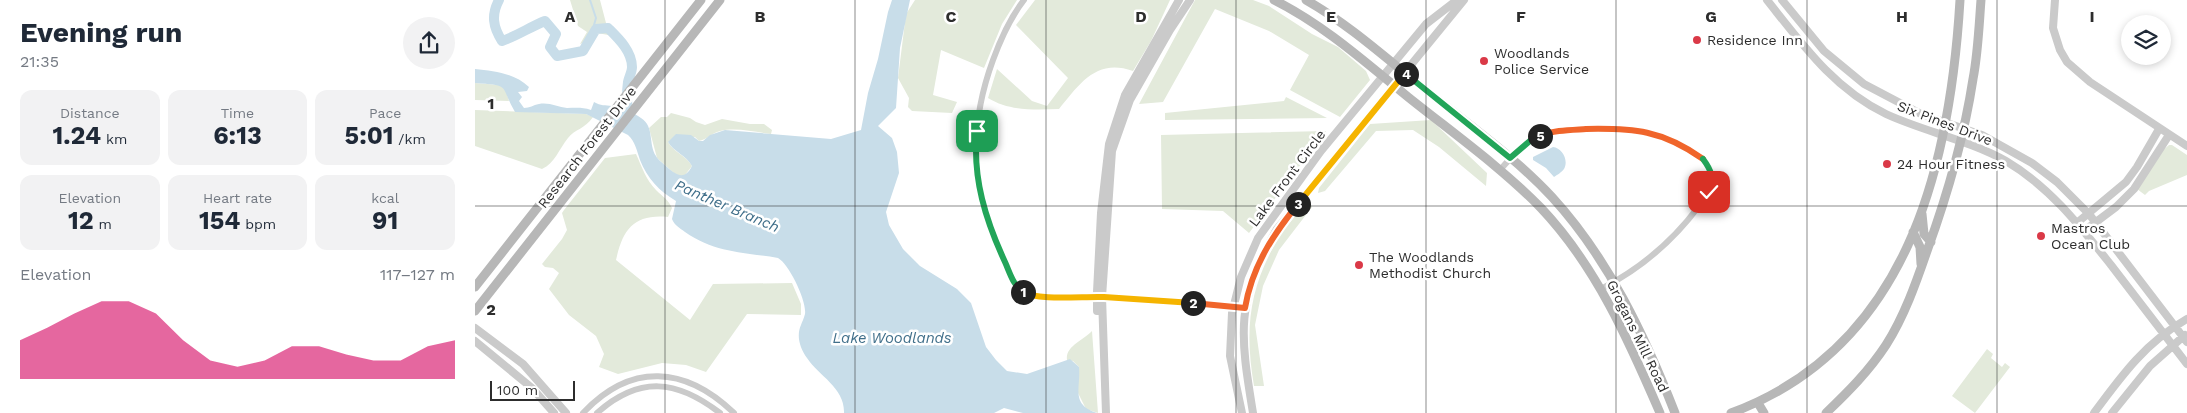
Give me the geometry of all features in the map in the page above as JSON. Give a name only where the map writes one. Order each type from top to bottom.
[{"type":"main road","name":"Research Forest Drive","points":[[475,287],[701,0]]},
{"type":"main road","name":"Research Forest Drive","points":[[475,311],[720,0]]},
{"type":"main road","name":"Grogans Mill Road","points":[[1274,0],[1345,45],[1500,170],[1541,208],[1558,228],[1601,290],[1646,378],[1660,413]]},
{"type":"main road","name":"Grogans Mill Road","points":[[1306,0],[1355,32],[1510,158],[1551,196],[1568,216],[1615,282],[1659,371],[1675,413]]},
{"type":"main road","points":[[1731,413],[1759,403],[1806,375],[1854,331],[1885,291],[1905,252],[1922,208],[1943,135],[1957,59],[1960,0]]},
{"type":"main road","points":[[1826,413],[1853,387],[1887,343],[1915,286],[1939,221],[1961,141],[1975,71],[1981,0]]},
{"type":"main road","points":[[1313,23],[1322,10]]},
{"type":"main road","points":[[1922,208],[1924,234],[1931,242]]},
{"type":"main road","points":[[1913,232],[1921,247],[1922,267]]},
{"type":"main road","points":[[1759,403],[1764,413]]},
{"type":"street","points":[[1024,0],[1002,36],[981,93],[976,136],[981,198],[993,236],[1013,281],[1027,295],[1040,297],[1099,297],[1245,308]]},
{"type":"street","points":[[1106,413],[1104,385],[1100,369],[1099,297],[1101,213],[1109,144],[1125,95],[1179,0]]},
{"type":"street","points":[[1099,297],[1112,151],[1135,92],[1169,30],[1191,0]]},
{"type":"street","name":"Lake Front Circle","points":[[1242,413],[1230,356],[1233,306],[1241,277],[1258,238],[1321,151],[1393,64],[1430,20],[1457,0]]},
{"type":"street","name":"Lake Front Circle","points":[[1253,413],[1244,350],[1245,308],[1249,286],[1257,268],[1277,229],[1464,0]]},
{"type":"street","name":"Six Pines Drive","points":[[1767,0],[1795,37],[1830,76],[1857,98],[1885,114],[1961,141],[2006,162],[2046,190],[2078,222],[2187,364]]},
{"type":"street","name":"Six Pines Drive","points":[[1783,0],[1825,51],[1864,84],[1921,114],[1964,127],[2032,163],[2057,182],[2089,214],[2186,338]]},
{"type":"street","points":[[2055,0],[2053,28],[2060,50],[2067,62],[2089,82],[2187,146]]},
{"type":"street","points":[[1830,76],[1841,66]]},
{"type":"street","points":[[1500,170],[1510,158],[1531,140],[1548,132],[1623,128],[1658,135],[1703,158],[1710,168],[1713,180],[1709,192],[1674,236],[1652,257],[1601,290]]},
{"type":"street","points":[[2078,222],[2126,182],[2159,129]]},
{"type":"street","points":[[2084,231],[2116,207],[2133,189],[2169,135]]},
{"type":"street","points":[[2094,413],[2135,360],[2164,334],[2187,319]]},
{"type":"street","points":[[475,328],[523,364],[566,413]]},
{"type":"street","points":[[2112,413],[2144,372],[2172,345],[2186,338]]},
{"type":"street","points":[[475,341],[532,388],[554,413]]},
{"type":"street","points":[[583,413],[613,389],[639,379],[657,376],[676,378],[694,384],[718,398],[734,413]]},
{"type":"street","points":[[597,413],[631,391],[656,385],[685,391],[720,413]]},
{"type":"green space","points":[[570,0],[600,0],[606,23],[616,34],[614,36],[597,33],[588,45],[586,42],[580,44],[587,32],[578,26]]},
{"type":"green space","points":[[915,0],[1017,0],[1002,24],[984,68],[941,50],[933,95],[957,102],[952,113],[912,111],[908,107],[909,98],[898,78],[906,14]]},
{"type":"green space","points":[[1035,0],[1170,0],[1151,41],[1133,71],[1120,68],[1099,70],[1082,82],[1059,109],[1031,109],[1004,105],[988,98],[997,69],[1032,101],[1047,106],[1068,78],[1016,25]]},
{"type":"green space","points":[[1195,0],[1253,0],[1269,6],[1312,34],[1338,47],[1366,71],[1370,80],[1340,117],[1290,90],[1309,55],[1269,31],[1215,9],[1163,102],[1139,104]]},
{"type":"green space","points":[[475,83],[499,85],[505,88],[509,101],[475,100]]},
{"type":"green space","points":[[1286,97],[1327,118],[1165,120],[1165,113],[1284,101]]},
{"type":"green space","points":[[475,110],[586,114],[593,117],[587,124],[571,135],[554,159],[542,169],[475,146]]},
{"type":"green space","points":[[671,113],[690,118],[705,125],[722,119],[750,124],[764,124],[772,130],[771,134],[745,130],[726,130],[717,132],[699,141],[695,137],[668,142],[692,166],[681,177],[676,175],[657,158],[649,128],[661,117],[667,117]]},
{"type":"green space","points":[[1431,120],[1487,173],[1486,186],[1439,147],[1413,130],[1376,131],[1325,191],[1318,193],[1319,188],[1370,124]]},
{"type":"green space","points":[[1326,131],[1249,233],[1223,211],[1162,209],[1161,135]]},
{"type":"green space","points":[[2169,145],[2187,155],[2187,175],[2149,191],[2145,195],[2137,189],[2161,152]]},
{"type":"green space","points":[[636,154],[650,182],[672,208],[668,217],[647,218],[638,221],[632,226],[622,240],[616,260],[690,320],[713,284],[792,283],[801,304],[801,315],[747,314],[706,372],[686,365],[662,363],[618,374],[599,367],[604,354],[596,336],[569,315],[549,289],[559,273],[553,268],[545,267],[542,264],[567,230],[562,213],[605,158]]},
{"type":"green space","points":[[1310,202],[1312,207],[1279,250],[1263,286],[1255,325],[1264,386],[1254,386],[1251,367],[1250,330],[1254,296],[1259,279],[1281,234],[1305,204]]},
{"type":"green space","points":[[1092,331],[1098,413],[1086,409],[1077,391],[1079,367],[1073,361],[1067,360],[1067,355],[1072,347]]},
{"type":"green space","points":[[1987,349],[1993,354],[1991,358],[2002,367],[2005,363],[2010,367],[1975,413],[1952,396]]},
{"type":"water","name":"Lake Woodlands","points":[[892,0],[910,0],[900,48],[896,108],[878,126],[892,138],[897,152],[899,173],[886,212],[889,225],[903,249],[920,266],[957,289],[971,303],[986,347],[1007,371],[1027,374],[1070,359],[1079,367],[1080,400],[1083,405],[1097,413],[1023,413],[1004,408],[994,413],[844,413],[843,404],[836,389],[812,365],[801,346],[799,333],[805,308],[796,283],[787,267],[778,258],[718,248],[696,239],[677,226],[672,219],[676,201],[664,193],[650,178],[643,167],[634,143],[628,135],[586,114],[515,112],[503,88],[495,85],[475,83],[475,69],[496,72],[523,82],[529,87],[527,91],[518,92],[522,97],[519,101],[524,108],[546,104],[591,110],[594,102],[627,110],[641,118],[648,126],[652,146],[658,159],[674,173],[684,175],[692,166],[668,142],[676,134],[691,135],[699,141],[703,141],[710,135],[725,130],[831,139],[861,130],[868,93]]},
{"type":"water","points":[[1553,147],[1562,152],[1566,162],[1564,169],[1554,177],[1546,168],[1533,160],[1533,157]]},
{"type":"waterway","name":"Panther Branch","points":[[499,0],[496,5],[494,21],[502,41],[545,21],[556,34],[550,47],[557,56],[583,51],[596,29],[608,28],[624,45],[630,56],[632,69],[628,82],[627,98],[632,124]]},
{"type":"waterway","points":[[590,0],[596,18],[594,25],[596,29]]},
{"type":"place","name":"Residence Inn","points":[[1697,40]]},
{"type":"place","name":"Woodlands Police Service","points":[[1484,61]]},
{"type":"place","name":"24 Hour Fitness","points":[[1887,164]]},
{"type":"place","name":"Mastros Ocean Club","points":[[2041,236]]},
{"type":"place","name":"The Woodlands Methodist Church","points":[[1359,265]]},
{"type":"route","points":[[977,131],[976,161],[981,198],[993,236],[1013,281],[1027,295],[1040,297],[1102,297],[1245,308],[1249,286],[1277,229],[1405,73],[1510,158],[1531,140],[1548,132],[1623,128],[1643,131],[1658,135],[1703,158],[1710,168],[1713,180],[1709,192]]}]
